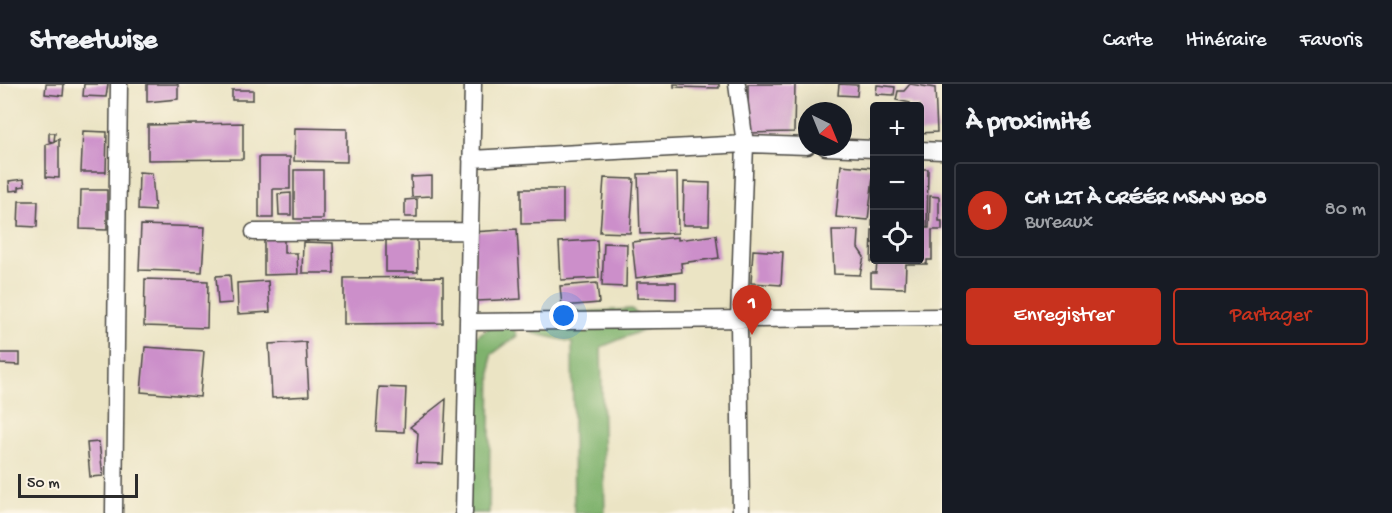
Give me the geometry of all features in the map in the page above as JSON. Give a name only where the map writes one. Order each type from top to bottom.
[{"type":"street","points":[[114,513],[119,84]]},
{"type":"street","points":[[464,513],[473,84]]},
{"type":"street","points":[[737,84],[745,144],[739,319],[741,513]]},
{"type":"street","points":[[471,159],[745,144],[798,146]]},
{"type":"street","points":[[852,148],[870,148]]},
{"type":"street","points":[[924,150],[942,151]]},
{"type":"street","points":[[254,232],[470,231]]},
{"type":"street","points":[[468,322],[942,317]]},
{"type":"green space","points":[[632,309],[648,328],[601,347],[605,513],[574,513],[572,342],[532,333],[533,315]]},
{"type":"green space","points":[[509,313],[517,336],[491,355],[489,513],[465,513],[472,340]]},
{"type":"building","points":[[46,84],[64,84],[63,96],[45,94]]},
{"type":"building","points":[[84,84],[108,84],[106,97],[83,96]]},
{"type":"building","points":[[147,84],[178,84],[178,99],[147,102]]},
{"type":"building","points":[[674,84],[719,84],[719,88],[674,87]]},
{"type":"building","points":[[748,84],[795,84],[794,132],[748,133]]},
{"type":"building","points":[[839,84],[858,85],[857,96],[838,95]]},
{"type":"building","points":[[910,84],[935,88],[937,132],[924,133],[924,102],[896,100],[898,91],[904,91]]},
{"type":"building","points":[[877,85],[895,87],[894,95],[876,94]]},
{"type":"building","points":[[232,90],[253,90],[253,100],[232,100]]},
{"type":"building","points":[[243,123],[243,159],[148,160],[148,125]]},
{"type":"building","points":[[295,128],[347,129],[347,162],[294,161]]},
{"type":"building","points":[[83,131],[107,132],[106,172],[81,172]]},
{"type":"building","points":[[49,133],[55,133],[54,141],[59,139],[59,178],[46,177],[46,144],[53,142],[49,141]]},
{"type":"building","points":[[259,157],[290,157],[290,189],[273,189],[273,218],[259,218]]},
{"type":"building","points":[[841,165],[870,168],[868,220],[836,217]]},
{"type":"building","points":[[924,169],[928,169],[927,227],[924,227]]},
{"type":"building","points":[[294,170],[323,170],[323,219],[294,219]]},
{"type":"building","points":[[139,172],[152,173],[155,211],[138,210]]},
{"type":"building","points":[[677,173],[678,233],[640,234],[638,174]]},
{"type":"building","points":[[432,176],[432,196],[412,197],[411,177]]},
{"type":"building","points":[[604,178],[634,179],[630,233],[600,232]]},
{"type":"building","points":[[24,179],[25,186],[19,187],[19,190],[10,191],[9,181]]},
{"type":"building","points":[[684,182],[710,183],[709,225],[683,225]]},
{"type":"building","points":[[521,189],[563,189],[563,223],[521,224]]},
{"type":"building","points":[[81,190],[107,190],[107,230],[80,229]]},
{"type":"building","points":[[291,193],[291,215],[279,215],[278,194]]},
{"type":"building","points":[[930,196],[939,197],[939,221],[942,221],[942,230],[932,230],[932,260],[927,260],[927,264],[924,264],[924,228],[929,228]]},
{"type":"building","points":[[417,199],[417,217],[405,217],[405,200]]},
{"type":"building","points":[[19,201],[38,201],[37,227],[18,226]]},
{"type":"building","points":[[141,225],[205,227],[202,272],[139,270]]},
{"type":"building","points":[[517,229],[521,299],[477,301],[473,232]]},
{"type":"building","points":[[832,230],[859,230],[858,248],[864,257],[860,275],[834,274]]},
{"type":"building","points":[[716,235],[719,258],[681,263],[682,272],[636,278],[632,242],[678,237],[678,240]]},
{"type":"building","points":[[264,236],[284,236],[284,253],[297,253],[298,274],[264,275]]},
{"type":"building","points":[[417,239],[418,272],[386,272],[386,240]]},
{"type":"building","points":[[597,240],[599,278],[561,280],[559,242]]},
{"type":"building","points":[[303,242],[333,243],[334,273],[302,273]]},
{"type":"building","points":[[604,243],[627,244],[626,287],[602,286]]},
{"type":"building","points":[[753,250],[783,252],[781,285],[751,283]]},
{"type":"building","points":[[877,264],[906,264],[905,288],[871,287],[871,273],[876,273]]},
{"type":"building","points":[[230,275],[232,303],[218,304],[216,276]]},
{"type":"building","points":[[443,277],[443,323],[344,324],[344,278]]},
{"type":"building","points":[[145,279],[208,281],[207,328],[144,326]]},
{"type":"building","points":[[268,281],[270,312],[238,314],[237,283]]},
{"type":"building","points":[[637,282],[676,282],[676,299],[637,298]]},
{"type":"building","points":[[597,283],[599,303],[562,306],[560,286]]},
{"type":"building","points":[[306,342],[309,396],[272,398],[269,344]]},
{"type":"building","points":[[145,347],[204,351],[200,397],[141,392]]},
{"type":"building","points":[[0,353],[20,353],[20,365],[0,364]]},
{"type":"building","points":[[379,387],[406,388],[404,432],[376,431]]},
{"type":"building","points":[[446,399],[443,464],[416,463],[418,433],[410,427]]},
{"type":"building","points":[[99,442],[103,476],[90,477],[87,443]]},
{"type":"place","name":"CH L2T À CRÉÉR MSAN B08","points":[[752,335]]}]
